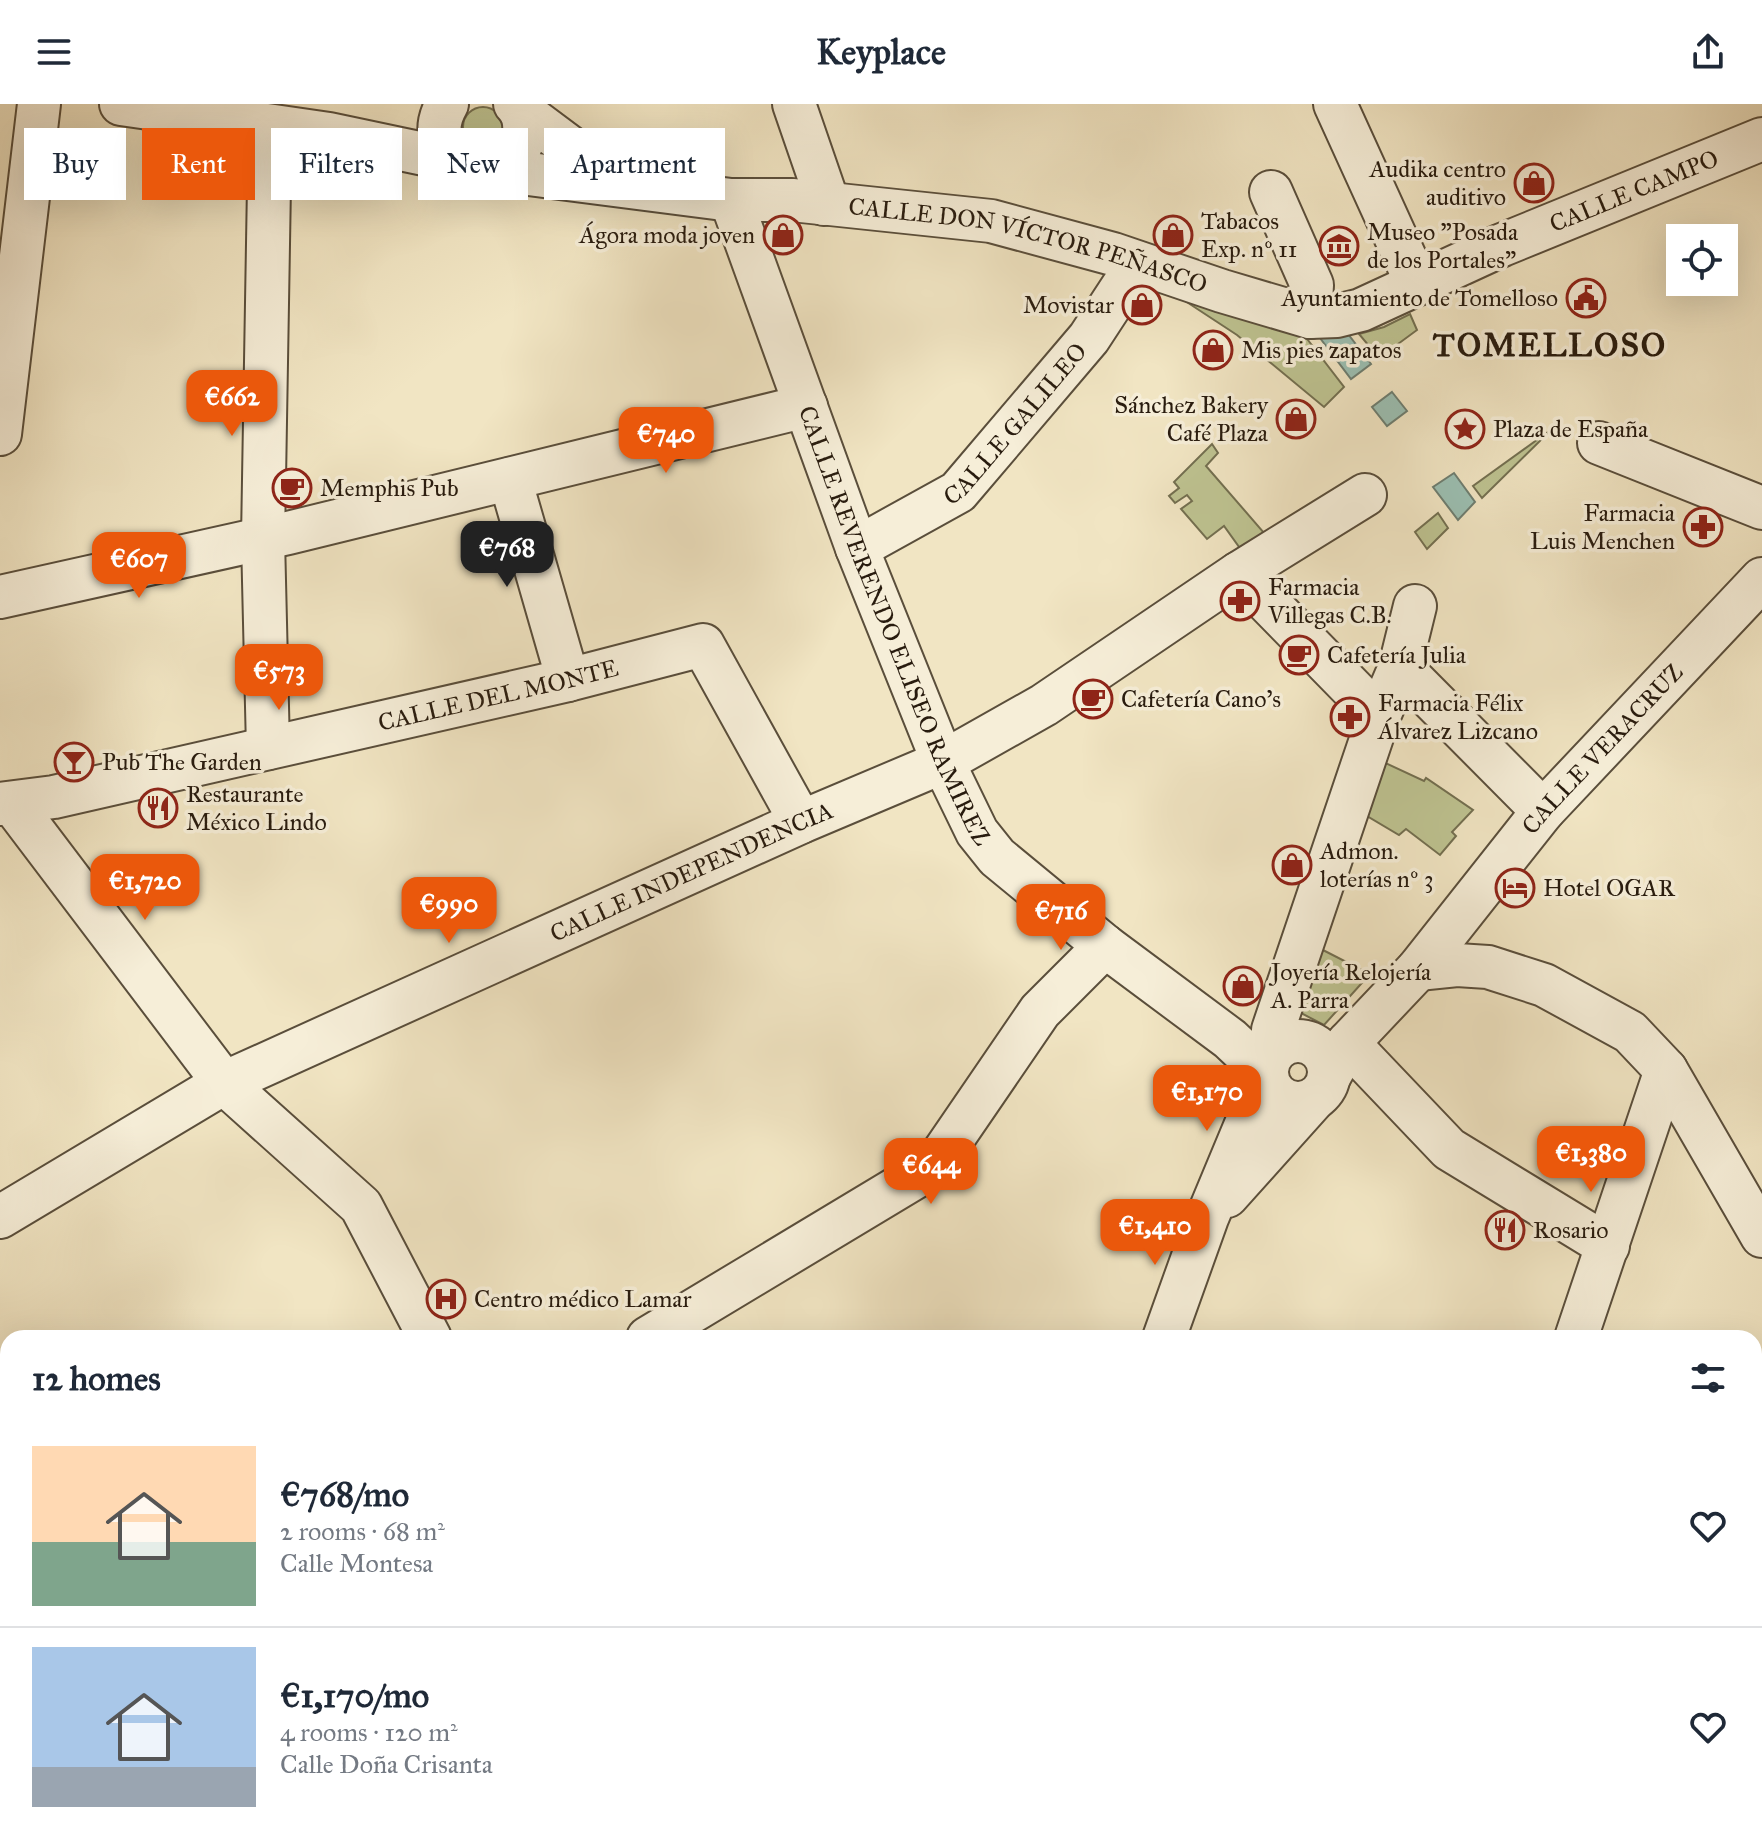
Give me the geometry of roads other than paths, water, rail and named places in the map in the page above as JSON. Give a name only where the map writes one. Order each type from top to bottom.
[{"type":"street","points":[[0,434],[39,104]]},
{"type":"street","name":"CALLE DON VÍCTOR PEÑASCO","points":[[121,104],[329,134],[418,153]]},
{"type":"street","points":[[439,128],[447,104]]},
{"type":"street","points":[[794,104],[824,191],[824,204]]},
{"type":"street","points":[[1335,104],[1417,284]]},
{"type":"street","points":[[518,107],[524,128]]},
{"type":"street","points":[[518,107],[545,128]]},
{"type":"street","points":[[268,748],[263,539],[270,126]]},
{"type":"street","name":"CALLE CAMPO","points":[[1417,284],[1502,245],[1762,139]]},
{"type":"street","points":[[1271,192],[1312,285],[1310,317]]},
{"type":"street","name":"CALLE DON VÍCTOR PEÑASCO","points":[[725,199],[792,200],[991,221],[1113,254],[1310,317],[1337,316],[1361,310],[1417,284]]},
{"type":"street","name":"CALLE REVERENDO ELISEO RAMIREZ","points":[[731,200],[857,548],[943,762],[977,832],[997,857],[1105,946],[1230,1039],[1269,1064],[1275,1093],[1284,1100],[1305,1103],[1331,1072]]},
{"type":"street","name":"CALLE GALILEO","points":[[857,548],[958,492],[1089,338],[1138,263]]},
{"type":"street","points":[[0,597],[263,539],[806,406]]},
{"type":"street","points":[[1599,443],[1762,508]]},
{"type":"street","points":[[510,479],[568,680]]},
{"type":"street","name":"CALLE INDEPENDENCIA","points":[[0,1217],[224,1083],[801,822],[943,762],[1044,705],[1239,573],[1365,495]]},
{"type":"street","points":[[1239,573],[1379,716]]},
{"type":"street","name":"CALLE VERACRUZ","points":[[1207,1218],[1418,969],[1543,811],[1758,592]]},
{"type":"street","points":[[1167,1330],[1207,1218],[1269,1064],[1273,1030],[1379,716],[1400,667],[1415,606]]},
{"type":"street","name":"CALLE DEL MONTE","points":[[6,804],[54,797],[568,680],[703,645],[801,822]]},
{"type":"street","points":[[1400,667],[1543,811]]},
{"type":"street","points":[[6,804],[224,1083],[361,1206],[426,1330]]},
{"type":"street","points":[[661,1330],[934,1166],[1040,1011],[1105,946]]},
{"type":"street","points":[[1418,969],[1457,965],[1488,967],[1544,985],[1630,1032],[1666,1070],[1762,1236]]},
{"type":"street","points":[[1579,1330],[1666,1070]]},
{"type":"street","points":[[1331,1072],[1449,1149],[1608,1246]]},
{"type":"water","points":[[1317,334],[1348,334],[1371,364],[1351,379]]},
{"type":"water","points":[[1392,392],[1407,411],[1387,426],[1372,407]]},
{"type":"water","points":[[1454,473],[1475,502],[1458,520],[1433,487]]},
{"type":"place","name":"Audika centro auditivo","points":[[1534,183]]},
{"type":"place","name":"Ágora moda joven","points":[[783,235]]},
{"type":"place","name":"Tabacos Exp. nº 11","points":[[1173,235]]},
{"type":"place","name":"Museo \"Posada de los Portales\"","points":[[1339,246]]},
{"type":"place","name":"Ayuntamiento de Tomelloso","points":[[1586,298]]},
{"type":"place","name":"Movistar","points":[[1142,305]]},
{"type":"place","name":"Mis pies zapatos","points":[[1213,350]]},
{"type":"place","name":"Sánchez Bakery Café Plaza","points":[[1296,419]]},
{"type":"place","name":"Plaza de España","points":[[1465,429]]},
{"type":"place","name":"Memphis Pub","points":[[292,488]]},
{"type":"place","name":"Farmacia Luis Menchen","points":[[1703,527]]},
{"type":"place","name":"Farmacia Villegas C.B.","points":[[1240,601]]},
{"type":"place","name":"Cafetería Julia","points":[[1299,655]]},
{"type":"place","name":"Cafetería Cano’s","points":[[1093,699]]},
{"type":"place","name":"Farmacia Félix Álvarez Lizcano","points":[[1350,717]]},
{"type":"place","name":"Pub The Garden","points":[[74,762]]},
{"type":"place","name":"Restaurante México Lindo","points":[[158,808]]},
{"type":"place","name":"Admon. loterías nº 3","points":[[1292,865]]},
{"type":"place","name":"Hotel OGAR","points":[[1515,888]]},
{"type":"place","name":"Joyería Relojería A. Parra","points":[[1243,986]]},
{"type":"place","name":"Rosario","points":[[1505,1230]]},
{"type":"place","name":"Centro médico Lamar","points":[[446,1299]]},
{"type":"district","name":"TOMELLOSO","points":[[1550,345]]}]
